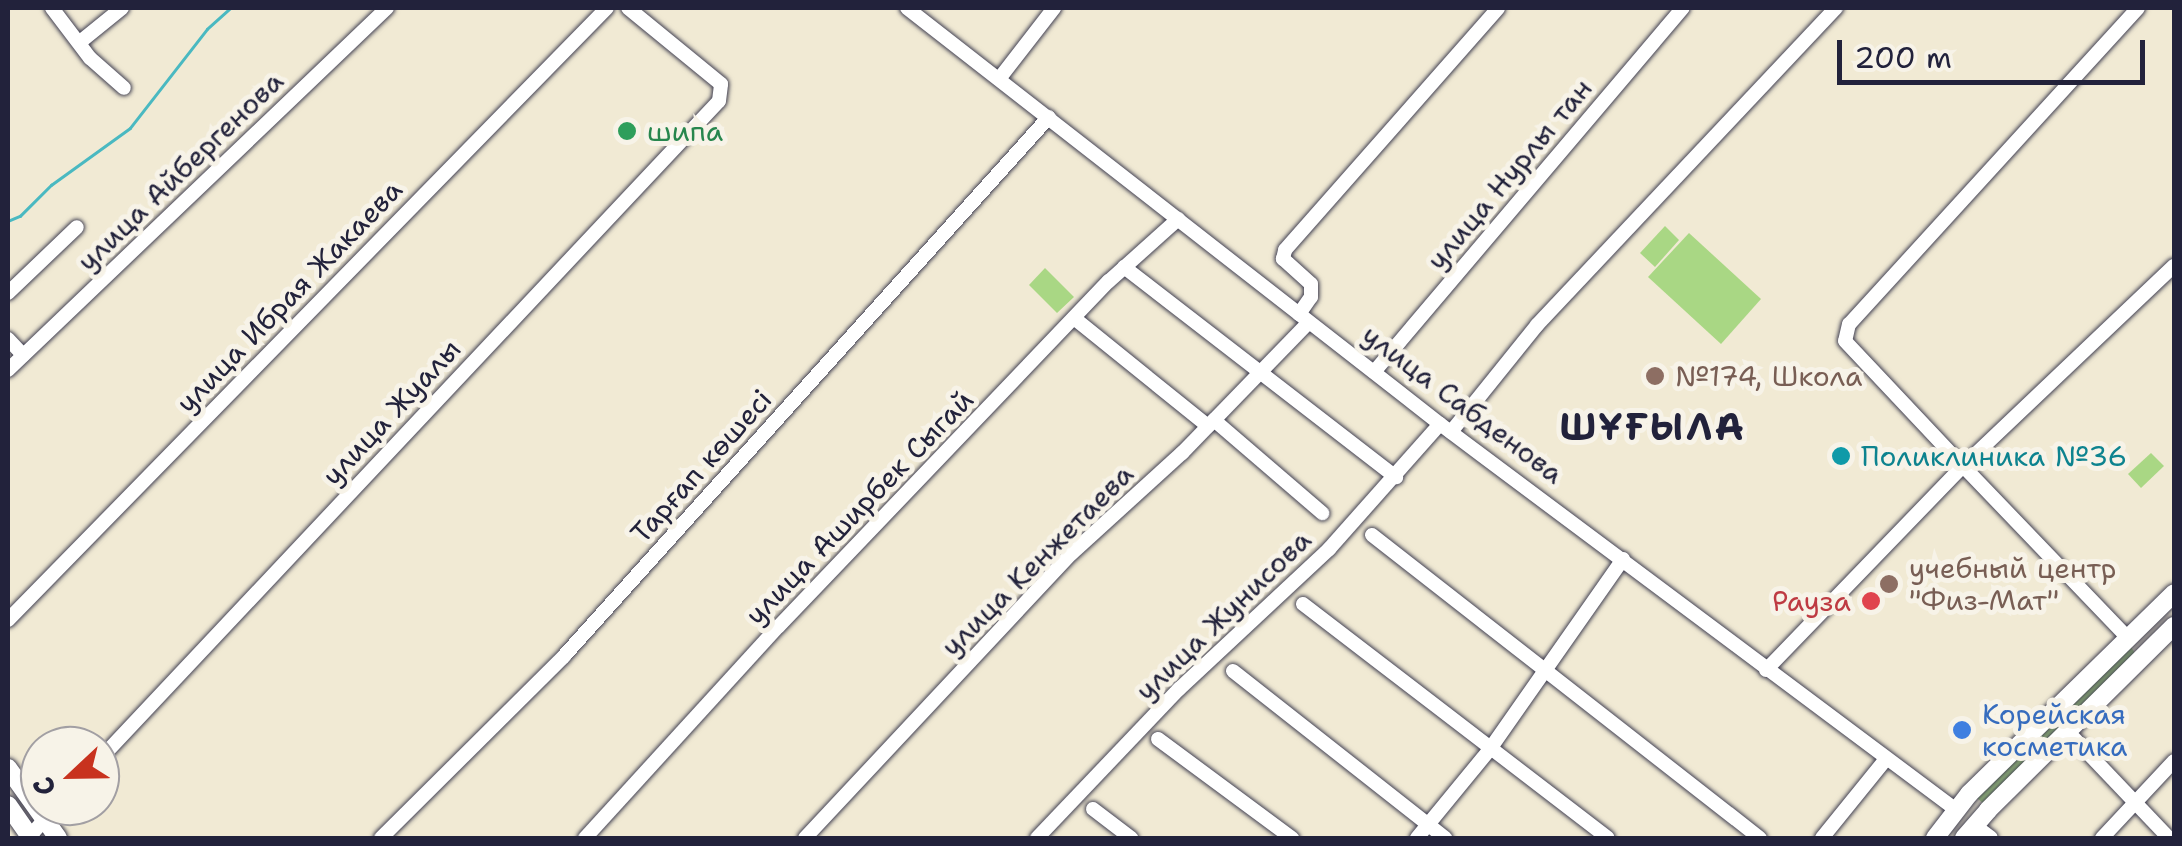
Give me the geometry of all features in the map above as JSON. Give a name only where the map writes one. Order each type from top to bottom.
[{"type":"main road","points":[[1935,838],[1955,809],[2174,593]]},
{"type":"main road","points":[[1969,832],[2174,626]]},
{"type":"main road","points":[[2128,638],[2144,655]]},
{"type":"main road","points":[[8,806],[29,838]]},
{"type":"main road","name":"улица Сабденова","points":[[1955,809],[1969,832]]},
{"type":"street","points":[[52,8],[90,58],[124,88]]},
{"type":"street","points":[[80,42],[122,8]]},
{"type":"street","name":"улица Айбергенова","points":[[8,370],[387,8]]},
{"type":"street","name":"улица Ибрая Жакаева","points":[[8,620],[606,8]]},
{"type":"street","name":"улица Жуалы","points":[[120,737],[720,101],[722,84],[628,8]]},
{"type":"street","name":"улица Сабденова","points":[[907,8],[1446,428],[1955,809]]},
{"type":"street","points":[[999,78],[1054,8]]},
{"type":"street","points":[[1304,318],[1312,284],[1284,258],[1285,250],[1498,8]]},
{"type":"street","name":"улица Нурлы тан","points":[[1374,372],[1683,8]]},
{"type":"street","name":"улица Жунисова","points":[[1038,838],[1179,689],[1294,584],[1446,428],[1550,310],[1836,8]]},
{"type":"street","points":[[2128,638],[1846,344],[1848,324],[2088,56],[2138,8]]},
{"type":"street","name":"Тарғап көшесі","points":[[381,838],[564,656],[1049,118]]},
{"type":"street","name":"улица Аширбек Сыгай","points":[[585,838],[778,627],[1074,318],[1178,218]]},
{"type":"street","points":[[8,293],[76,227]]},
{"type":"street","points":[[1124,267],[1396,478]]},
{"type":"street","points":[[1766,670],[1963,466],[2172,274]]},
{"type":"street","points":[[1074,318],[1322,513]]},
{"type":"street","name":"улица Кенжетаева","points":[[806,838],[1072,552],[1211,423],[1304,318]]},
{"type":"street","points":[[8,339],[23,355]]},
{"type":"street","points":[[1372,535],[1760,838]]},
{"type":"street","points":[[1417,838],[1490,749],[1623,558]]},
{"type":"street","points":[[1303,604],[1608,838]]},
{"type":"street","points":[[1233,671],[1445,838]]},
{"type":"street","points":[[2067,731],[2168,838]]},
{"type":"street","points":[[1158,738],[1292,838]]},
{"type":"street","points":[[1822,838],[1886,759]]},
{"type":"street","points":[[2102,838],[2174,761]]},
{"type":"street","points":[[1093,809],[1131,838]]},
{"type":"street","name":"улица Сабденова","points":[[1969,832],[1991,838]]},
{"type":"green space","points":[[1665,226],[1679,240],[1655,267],[1640,253]]},
{"type":"green space","points":[[1689,233],[1761,299],[1721,344],[1648,277]]},
{"type":"green space","points":[[1045,268],[1074,297],[1057,313],[1029,285]]},
{"type":"green space","points":[[2151,453],[2164,466],[2141,488],[2128,474]]},
{"type":"green space","points":[[2131,647],[2135,653],[1985,805],[1976,797]]},
{"type":"waterway","points":[[8,221],[20,216],[51,185],[130,128],[207,29],[230,8]]},
{"type":"place","name":"шипа","points":[[627,131]]},
{"type":"place","name":"№174, Школа","points":[[1655,376]]},
{"type":"place","name":"Поликлиника №36","points":[[1841,456]]},
{"type":"place","name":"учебный центр \"Физ-Мат\"","points":[[1889,584]]},
{"type":"place","name":"Рауза","points":[[1871,601]]},
{"type":"place","name":"Корейская косметика","points":[[1962,730]]},
{"type":"district","name":"ШҰҒЫЛА","points":[[1653,427]]}]
